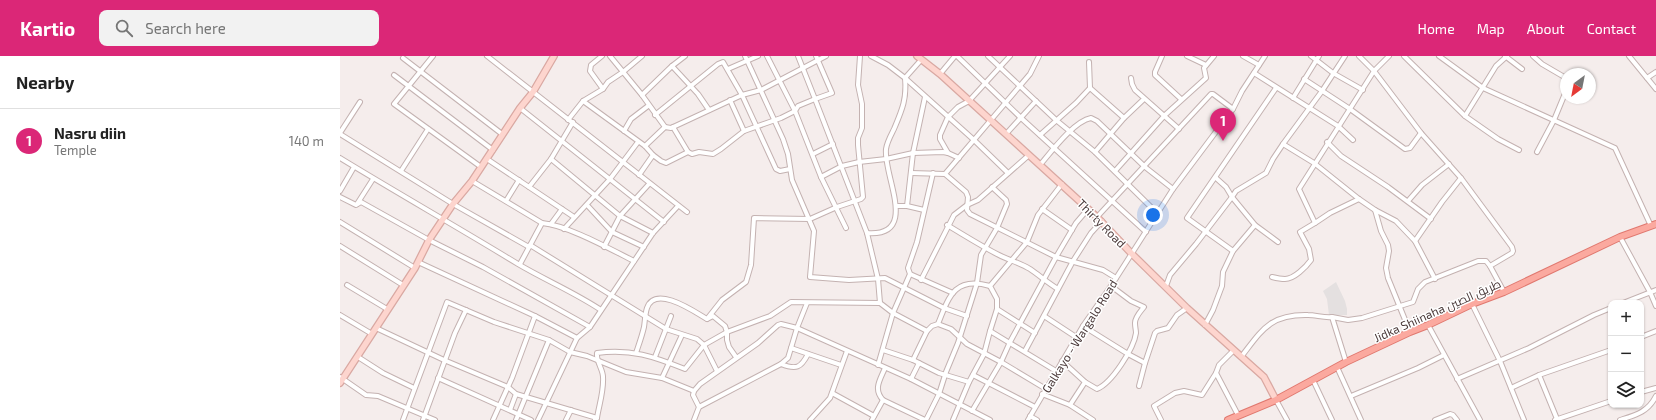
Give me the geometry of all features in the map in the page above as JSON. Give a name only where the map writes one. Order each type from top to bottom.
[{"type":"main road","points":[[341,380],[358,357],[387,309],[415,268],[429,240],[444,220],[453,204],[472,181],[520,108],[533,92],[554,56]]},
{"type":"main road","name":"Thirty Road","points":[[919,58],[940,74],[968,101],[992,120],[1100,219],[1187,308],[1233,351],[1264,377],[1276,400]]},
{"type":"main road","name":"Jidka Shiinaha طريق الصين","points":[[1228,420],[1276,400],[1346,362],[1410,332],[1428,326],[1472,304],[1504,292],[1620,237],[1653,225]]},
{"type":"street","points":[[433,56],[394,104],[481,167]]},
{"type":"street","points":[[486,56],[686,212]]},
{"type":"street","points":[[602,56],[591,65],[590,70],[604,89]]},
{"type":"street","points":[[610,56],[665,128]]},
{"type":"street","points":[[529,187],[551,159],[583,101],[604,89],[608,82],[642,56]]},
{"type":"street","points":[[642,96],[672,66],[685,56]]},
{"type":"street","points":[[728,69],[745,58],[758,56]]},
{"type":"street","points":[[767,56],[795,111],[821,177],[846,228]]},
{"type":"street","points":[[798,56],[868,233],[878,279],[880,303]]},
{"type":"street","points":[[645,146],[665,128],[673,127],[742,95],[761,90],[803,68],[817,58],[826,56]]},
{"type":"street","points":[[707,319],[722,300],[746,282],[751,265],[754,218],[810,219],[854,200],[862,199],[864,194],[859,162],[858,138],[862,128],[862,104],[858,85],[860,56]]},
{"type":"street","points":[[871,56],[888,65],[905,78],[974,140],[1008,173]]},
{"type":"street","points":[[940,74],[956,56],[1020,117],[1146,232]]},
{"type":"street","points":[[988,56],[1056,120],[1115,171],[1157,213]]},
{"type":"street","points":[[948,153],[940,139],[940,135],[948,117],[958,107],[968,101],[1010,56]]},
{"type":"street","points":[[945,174],[1030,74],[1039,56]]},
{"type":"street","points":[[1162,56],[1155,75],[1181,99]]},
{"type":"street","points":[[1187,56],[1206,65]]},
{"type":"street","points":[[1115,171],[1164,115],[1206,78],[1204,70],[1206,65],[1214,56]]},
{"type":"street","points":[[1243,56],[1259,65]]},
{"type":"street","name":"Galkayo - Wargalo Road","points":[[1029,418],[1083,326],[1111,286],[1173,189],[1233,109],[1242,91],[1265,56]]},
{"type":"street","points":[[1311,56],[1318,58],[1333,73],[1363,90]]},
{"type":"street","points":[[1166,286],[1170,275],[1196,244],[1236,191],[1266,173],[1283,144],[1322,91],[1345,56]]},
{"type":"street","points":[[1359,56],[1374,71],[1421,133],[1461,178],[1513,251],[1490,266]]},
{"type":"street","points":[[1315,223],[1299,189],[1327,142],[1363,90],[1374,71],[1389,56]]},
{"type":"street","points":[[1404,56],[1465,116],[1498,139],[1518,150]]},
{"type":"street","points":[[1439,56],[1483,88],[1615,148],[1653,225]]},
{"type":"street","points":[[1465,116],[1496,66],[1506,56],[1522,69]]},
{"type":"street","points":[[1532,56],[1560,74]]},
{"type":"street","points":[[1628,56],[1656,89]]},
{"type":"street","points":[[403,58],[502,134]]},
{"type":"street","points":[[745,58],[775,120],[788,154],[792,180],[814,231],[810,278],[849,280],[885,278],[944,308],[967,316]]},
{"type":"street","points":[[673,127],[688,152],[692,154],[700,152],[713,154],[744,131],[775,120],[795,111],[798,106],[832,93],[817,58]]},
{"type":"street","points":[[868,233],[883,232],[892,226],[896,216],[896,206],[886,159],[886,148],[905,98],[905,78],[919,58]]},
{"type":"street","points":[[1293,98],[1318,58]]},
{"type":"street","points":[[655,115],[721,62],[726,64],[776,168],[780,172],[790,169]]},
{"type":"street","points":[[1040,135],[1076,103],[1090,88],[1089,62]]},
{"type":"street","points":[[672,66],[698,94],[709,110]]},
{"type":"street","points":[[1647,78],[1656,72]]},
{"type":"street","points":[[1254,73],[1338,126],[1353,140]]},
{"type":"street","points":[[394,75],[493,150]]},
{"type":"street","points":[[1131,78],[1132,84],[1144,98],[1179,129]]},
{"type":"street","points":[[1304,79],[1350,109],[1405,149],[1410,148],[1421,133]]},
{"type":"street","points":[[1090,88],[1124,118]]},
{"type":"street","points":[[1233,251],[1188,218],[1276,88]]},
{"type":"street","points":[[1025,351],[1073,261],[1100,219],[1127,183],[1144,167],[1211,94],[1233,109]]},
{"type":"street","points":[[907,206],[913,153],[925,97]]},
{"type":"street","points":[[1094,152],[1144,98]]},
{"type":"street","points":[[730,100],[744,131]]},
{"type":"street","points":[[583,101],[645,146],[661,161],[666,163],[688,152]]},
{"type":"street","points":[[1006,134],[1036,101]]},
{"type":"street","points":[[360,102],[340,133],[453,204],[530,246],[612,294],[666,328],[682,335],[697,339],[704,345],[717,371]]},
{"type":"street","points":[[1537,152],[1561,104]]},
{"type":"street","points":[[624,131],[631,119],[648,106]]},
{"type":"street","points":[[520,108],[664,222]]},
{"type":"street","points":[[1040,165],[1070,132],[1084,121],[1091,118],[1097,121],[1144,167],[1173,189]]},
{"type":"street","points":[[400,171],[428,129]]},
{"type":"street","points":[[564,229],[574,216],[587,205],[595,194],[610,179],[638,142]]},
{"type":"street","points":[[1327,142],[1352,165],[1408,201],[1431,219]]},
{"type":"street","points":[[813,154],[833,144]]},
{"type":"street","points":[[1283,144],[1314,163],[1375,210],[1396,221],[1416,241],[1435,279]]},
{"type":"street","points":[[821,177],[842,166],[913,153],[943,152],[959,158]]},
{"type":"street","points":[[639,175],[653,155]]},
{"type":"street","points":[[921,280],[947,225],[954,214],[967,205],[978,200],[1029,155]]},
{"type":"street","points":[[340,158],[520,264],[578,295],[601,310]]},
{"type":"street","points":[[487,158],[574,216]]},
{"type":"street","points":[[551,159],[620,216],[653,233]]},
{"type":"street","points":[[1408,201],[1422,185],[1449,164]]},
{"type":"street","points":[[340,191],[354,167]]},
{"type":"street","points":[[911,173],[945,174],[966,192],[968,197],[967,210],[970,214],[1056,257],[1104,270],[1116,278]]},
{"type":"street","points":[[932,174],[908,268],[910,274],[953,293]]},
{"type":"street","points":[[356,205],[373,178]]},
{"type":"street","points":[[1216,178],[1226,187],[1232,197],[1255,225],[1278,242]]},
{"type":"street","points":[[1416,241],[1442,202],[1461,178]]},
{"type":"street","points":[[506,201],[519,180]]},
{"type":"street","points":[[472,181],[542,223],[551,224],[564,229],[634,261]]},
{"type":"street","points":[[604,247],[620,216],[650,184]]},
{"type":"street","points":[[990,286],[1027,242],[1042,209],[1062,184]]},
{"type":"street","points":[[885,368],[877,392],[883,400],[926,420],[939,394],[967,316],[977,283],[980,258],[997,228],[1007,202],[992,187]]},
{"type":"street","points":[[340,197],[356,205]]},
{"type":"street","points":[[1272,277],[1283,279],[1290,278],[1308,264],[1311,257],[1300,232],[1330,213],[1359,199]]},
{"type":"street","points":[[356,205],[359,202],[363,203],[429,240],[483,267],[590,327]]},
{"type":"street","points":[[587,205],[612,232],[644,247]]},
{"type":"street","points":[[538,420],[577,338],[590,327],[653,233],[678,206]]},
{"type":"street","points":[[896,206],[907,206],[924,210]]},
{"type":"street","points":[[551,224],[562,209]]},
{"type":"street","points":[[1042,209],[1072,230]]},
{"type":"street","points":[[972,410],[1001,362],[1010,342],[1076,222],[1088,209]]},
{"type":"street","points":[[1375,210],[1381,231],[1388,245],[1389,251],[1386,268],[1388,278],[1410,332]]},
{"type":"street","points":[[340,222],[415,268]]},
{"type":"street","points":[[520,264],[542,223]]},
{"type":"street","points":[[947,225],[985,248],[1005,258],[1013,260],[1031,270],[1044,281],[1058,289]]},
{"type":"street","points":[[1205,325],[1213,310],[1222,286],[1223,272],[1233,251],[1255,225]]},
{"type":"street","points":[[1620,237],[1656,306]]},
{"type":"street","points":[[340,246],[403,286]]},
{"type":"street","points":[[1241,357],[1260,332],[1276,319],[1289,316],[1308,315],[1348,320],[1362,318],[1413,302],[1418,289],[1425,282],[1478,261],[1486,261],[1504,292]]},
{"type":"street","points":[[418,262],[535,316],[577,338]]},
{"type":"street","points":[[878,365],[893,313],[910,274]]},
{"type":"street","points":[[938,324],[944,308],[953,293],[960,287],[977,283],[990,286]]},
{"type":"street","points":[[347,285],[387,309]]},
{"type":"street","points":[[953,420],[969,382],[984,354],[997,309],[996,299],[990,286]]},
{"type":"street","points":[[1062,361],[1095,389],[1100,388],[1112,376],[1128,354],[1136,332],[1135,322],[1139,313],[1144,308],[1111,286]]},
{"type":"street","points":[[1630,300],[1656,290]]},
{"type":"street","points":[[636,353],[642,336],[646,310],[649,304],[659,299],[674,300],[707,319]]},
{"type":"street","points":[[403,420],[447,302],[494,322],[549,340],[570,352],[587,356],[598,362],[626,372],[662,378],[694,391]]},
{"type":"street","points":[[376,328],[444,360],[508,387],[516,394],[597,419],[603,382],[603,375],[598,362],[598,353],[622,351],[636,353],[655,357],[685,369],[704,345],[727,332],[770,316],[791,302],[880,303],[893,313],[927,331]]},
{"type":"street","points":[[699,407],[781,364],[788,358],[796,328],[807,303]]},
{"type":"street","points":[[1472,304],[1500,361],[1524,420]]},
{"type":"street","points":[[1139,386],[1145,363],[1157,331],[1168,328],[1177,314],[1187,308]]},
{"type":"street","points":[[997,309],[1035,333]]},
{"type":"street","points":[[1457,379],[1529,348],[1608,309]]},
{"type":"street","points":[[424,418],[444,360],[466,310]]},
{"type":"street","points":[[340,315],[372,334]]},
{"type":"street","points":[[493,420],[508,387],[535,316]]},
{"type":"street","points":[[655,357],[671,316]]},
{"type":"street","points":[[707,319],[712,316],[724,323],[729,347],[736,357]]},
{"type":"street","points":[[1044,316],[1076,337]]},
{"type":"street","points":[[1332,318],[1346,362]]},
{"type":"street","points":[[913,360],[927,331],[932,326],[938,324],[951,329],[967,344],[1046,389]]},
{"type":"street","points":[[695,420],[699,407],[693,395],[694,391],[700,384],[758,342],[778,325],[796,328],[911,379],[990,420]]},
{"type":"street","points":[[1083,326],[1145,363]]},
{"type":"street","points":[[1428,326],[1480,420]]},
{"type":"street","points":[[990,331],[1056,371]]},
{"type":"street","points":[[1644,336],[1656,331]]},
{"type":"street","points":[[662,378],[682,335]]},
{"type":"street","points":[[516,420],[549,340]]},
{"type":"street","points":[[791,348],[841,364]]},
{"type":"street","points":[[883,350],[913,360],[945,375],[969,382]]},
{"type":"street","points":[[810,420],[822,408],[832,393],[841,364],[847,351]]},
{"type":"street","points":[[1161,420],[1154,406],[1175,393],[1184,391],[1202,395],[1219,365],[1233,351]]},
{"type":"street","points":[[1511,388],[1539,375],[1608,351]]},
{"type":"street","points":[[781,364],[790,367],[803,365],[808,354]]},
{"type":"street","points":[[1350,396],[1418,368],[1444,355]]},
{"type":"street","points":[[358,357],[414,388]]},
{"type":"street","points":[[911,379],[919,363]]},
{"type":"street","points":[[1337,367],[1361,420]]},
{"type":"street","points":[[1216,372],[1238,415]]},
{"type":"street","points":[[974,375],[1035,407]]},
{"type":"street","points":[[1539,375],[1556,420],[1608,402]]},
{"type":"street","points":[[438,378],[531,420]]},
{"type":"street","points":[[341,380],[366,395],[378,396],[407,408],[424,418],[435,420]]},
{"type":"street","points":[[1314,380],[1332,420]]},
{"type":"street","points":[[1070,405],[1085,382]]},
{"type":"street","points":[[1644,391],[1656,388]]},
{"type":"street","points":[[832,393],[873,418],[883,400]]},
{"type":"street","points":[[510,410],[516,394]]},
{"type":"street","points":[[1042,394],[1070,405],[1093,420]]},
{"type":"street","points":[[1620,420],[1636,416],[1646,410],[1656,396]]},
{"type":"street","points":[[1276,400],[1287,420]]},
{"type":"street","points":[[566,420],[571,410]]},
{"type":"street","points":[[1435,420],[1450,414],[1457,420]]},
{"type":"street","points":[[1029,418],[1037,420]]},
{"type":"shaded area","points":[[1336,282],[1345,301],[1347,315],[1329,315],[1327,299],[1323,291]]},
{"type":"place","name":"Nasru diin","points":[[1223,141]]}]
